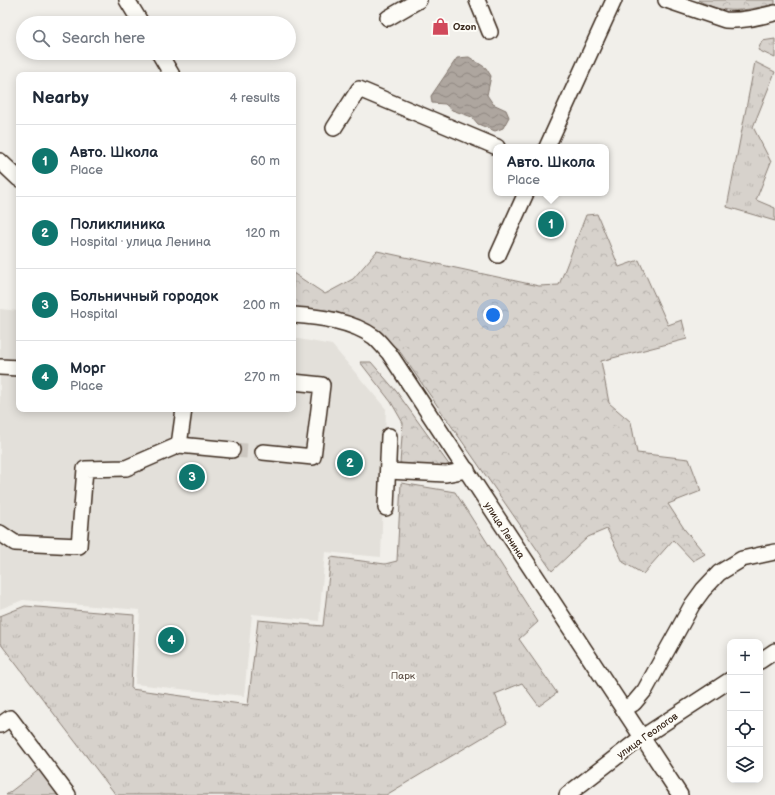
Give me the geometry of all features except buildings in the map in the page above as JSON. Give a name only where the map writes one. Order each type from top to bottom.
[{"type":"street","points":[[127,0],[137,16]]},
{"type":"street","points":[[388,18],[419,0]]},
{"type":"street","points":[[477,0],[490,32]]},
{"type":"street","points":[[548,144],[614,0]]},
{"type":"street","points":[[666,0],[681,3],[725,20],[734,21],[775,13]]},
{"type":"street","points":[[163,60],[170,72]]},
{"type":"street","points":[[334,128],[359,89],[493,145]]},
{"type":"street","points":[[0,162],[16,176]]},
{"type":"street","points":[[498,255],[525,196]]},
{"type":"street","name":"улица Ленина","points":[[296,315],[342,322],[357,328],[374,338],[389,353],[680,795]]},
{"type":"street","points":[[0,366],[16,368]]},
{"type":"street","points":[[263,452],[313,456],[322,385],[296,382]]},
{"type":"street","points":[[179,445],[184,412]]},
{"type":"street","points":[[386,508],[390,436]]},
{"type":"street","points":[[0,533],[15,544],[79,546],[85,469],[126,468],[179,445],[232,450]]},
{"type":"street","points":[[388,470],[446,474],[467,470]]},
{"type":"street","points":[[624,709],[634,703],[645,690],[692,605],[703,590],[719,573],[742,559],[775,552]]},
{"type":"street","points":[[763,659],[775,651]]},
{"type":"street","name":"улица Геологов","points":[[567,795],[642,738],[727,682]]},
{"type":"street","points":[[0,725],[10,718],[68,795]]},
{"type":"shaded area","points":[[0,309],[16,311],[16,412],[296,412],[296,339],[332,345],[386,409],[381,557],[325,552],[319,621],[252,614],[244,696],[135,684],[140,610],[23,600],[0,609]]},
{"type":"green space","points":[[698,0],[775,0],[775,4],[745,10],[727,10],[708,5]]},
{"type":"green space","points":[[775,39],[775,58],[758,50],[762,41]]},
{"type":"green space","points":[[755,62],[775,72],[753,127],[771,162],[756,200],[775,208],[775,221],[727,207]]},
{"type":"green space","points":[[597,214],[619,267],[639,260],[668,325],[682,320],[687,339],[601,361],[609,403],[631,422],[637,453],[689,459],[701,491],[668,504],[685,530],[705,554],[693,561],[673,540],[643,574],[623,562],[607,529],[588,537],[552,571],[398,349],[337,312],[296,310],[296,275],[325,294],[353,279],[377,251],[539,286],[559,285],[586,215]]},
{"type":"green space","points":[[360,362],[371,362],[396,391],[455,473],[400,463],[403,423],[391,402]]},
{"type":"green space","name":"Парк","points":[[401,483],[455,492],[538,622],[519,639],[557,693],[539,706],[522,683],[495,694],[507,723],[386,795],[116,795],[0,643],[0,616],[25,606],[134,615],[131,689],[248,705],[258,620],[323,626],[331,557],[385,564],[397,561]]},
{"type":"green space","points":[[40,769],[59,795],[6,795]]},
{"type":"water","points":[[469,57],[486,68],[491,76],[487,95],[493,104],[506,110],[509,117],[503,128],[495,131],[478,124],[472,117],[452,110],[445,104],[432,103],[431,96],[457,58]]},
{"type":"tunnel","points":[[232,450],[263,452]]},
{"type":"place","name":"Ozon","points":[[440,26]]},
{"type":"place","name":"Авто. Школа","points":[[551,224]]},
{"type":"place","name":"Поликлиника","points":[[350,463]]},
{"type":"place","name":"Больничный городок","points":[[192,477]]},
{"type":"place","name":"Морг","points":[[171,640]]}]
